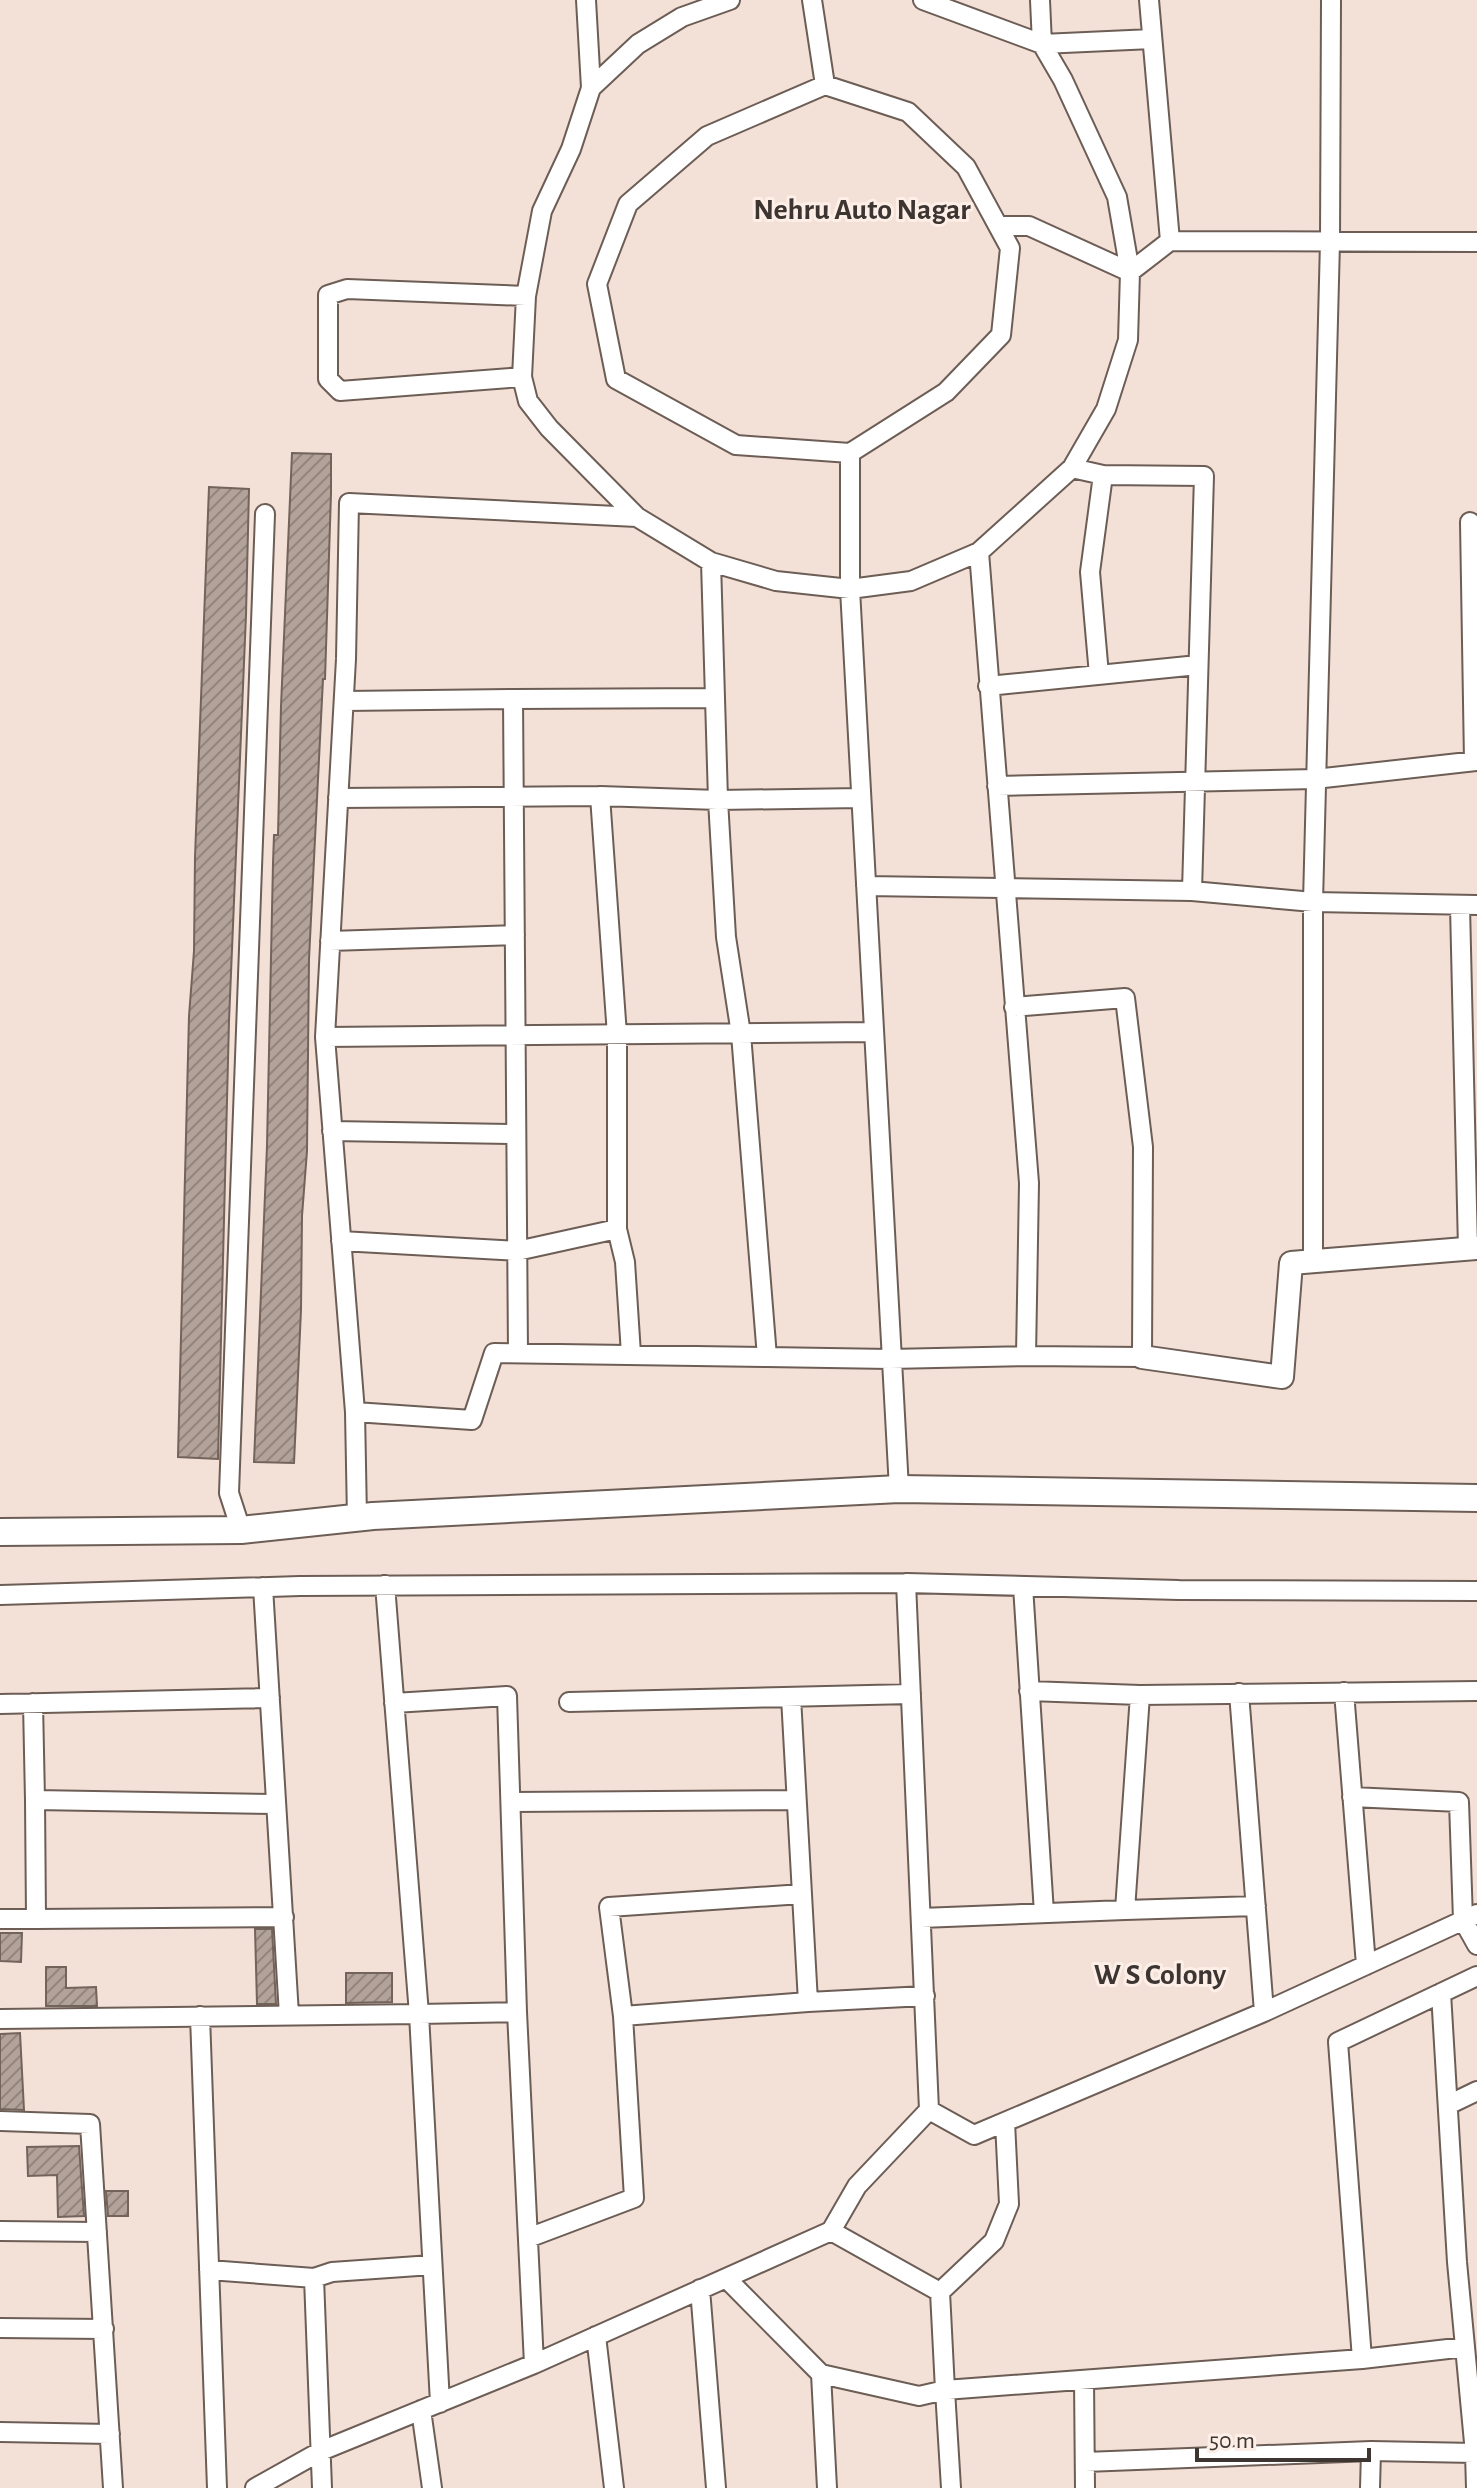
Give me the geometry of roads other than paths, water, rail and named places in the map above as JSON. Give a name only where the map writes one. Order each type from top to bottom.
[{"type":"main road","points":[[0,1532],[241,1530],[357,1518],[899,1489],[1477,1498]]},
{"type":"street","points":[[586,0],[591,88],[571,149],[542,211],[526,296],[522,377],[528,401],[549,428],[637,517],[711,562],[776,581],[850,589],[911,581],[979,552],[1072,468],[1106,409],[1128,340],[1130,272],[1117,197],[1069,93],[1042,44],[1040,0]]},
{"type":"street","points":[[591,88],[638,44],[682,9],[730,0]]},
{"type":"street","points":[[812,0],[825,85]]},
{"type":"street","points":[[923,0],[1042,44],[1152,39]]},
{"type":"street","points":[[1149,0],[1170,241]]},
{"type":"street","points":[[1313,1261],[1313,902],[1330,242],[1331,0]]},
{"type":"street","points":[[825,85],[908,112],[966,167],[1010,248],[1001,335],[946,392],[850,453],[736,445],[616,379],[597,284],[628,204],[707,136],[825,85]]},
{"type":"street","points":[[998,226],[1029,226],[1130,272]]},
{"type":"street","points":[[1130,272],[1170,241],[1477,242]]},
{"type":"street","points":[[522,377],[340,391],[328,379],[328,295],[347,289],[526,296]]},
{"type":"street","points":[[850,453],[850,589],[899,1489]]},
{"type":"street","points":[[1072,468],[1103,475],[1204,476],[1192,891]]},
{"type":"street","points":[[1099,675],[1090,572],[1103,475]]},
{"type":"street","points":[[357,1518],[355,1412],[325,1037],[345,701],[349,503],[637,517]]},
{"type":"street","points":[[241,1530],[229,1493],[265,514]]},
{"type":"street","points":[[997,786],[1315,779],[1476,761],[1470,522]]},
{"type":"street","points":[[979,552],[1029,1183],[1026,1356]]},
{"type":"street","points":[[711,562],[718,800],[726,937],[741,1034],[767,1357]]},
{"type":"street","points":[[988,686],[1198,665]]},
{"type":"street","points":[[345,701],[714,698]]},
{"type":"street","points":[[513,699],[518,1353]]},
{"type":"street","points":[[600,796],[617,1035],[617,1229],[625,1262],[631,1354]]},
{"type":"street","points":[[338,798],[861,798]]},
{"type":"street","points":[[355,1412],[472,1420],[494,1353],[890,1359],[1142,1357],[1282,1377],[1291,1263],[1473,1249],[1469,905],[1313,902],[1192,891],[866,886]]},
{"type":"street","points":[[330,941],[515,935]]},
{"type":"street","points":[[1014,1007],[1125,998],[1143,1147],[1142,1357]]},
{"type":"street","points":[[325,1037],[873,1032]]},
{"type":"street","points":[[332,1131],[516,1134]]},
{"type":"street","points":[[341,1241],[517,1251],[617,1229]]},
{"type":"street","points":[[255,2488],[321,2451],[534,2364],[831,2231],[857,2186],[929,2110],[906,1583]]},
{"type":"street","points":[[0,1595],[385,1585],[906,1583],[1179,1590],[1477,1591]]},
{"type":"street","points":[[385,1585],[419,2014],[440,2403]]},
{"type":"street","points":[[1023,1586],[1044,1913]]},
{"type":"street","points":[[263,1587],[289,2015]]},
{"type":"street","points":[[1029,1691],[1140,1695],[1477,1691]]},
{"type":"street","points":[[1344,1692],[1366,1965]]},
{"type":"street","points":[[1239,1693],[1264,2012]]},
{"type":"street","points":[[569,1702],[911,1694]]},
{"type":"street","points":[[1125,1910],[1140,1695]]},
{"type":"street","points":[[394,1703],[507,1696],[517,2012],[534,2364]]},
{"type":"street","points":[[791,1697],[808,2002]]},
{"type":"street","points":[[0,1704],[270,1698]]},
{"type":"street","points":[[33,1703],[36,1919]]},
{"type":"street","points":[[1352,1797],[1459,1802],[1470,1917],[1477,1945]]},
{"type":"street","points":[[35,1800],[276,1804]]},
{"type":"street","points":[[511,1802],[796,1800]]},
{"type":"street","points":[[528,2238],[634,2198],[623,2016],[609,1907],[802,1894]]},
{"type":"street","points":[[921,1918],[1256,1906]]},
{"type":"street","points":[[0,1919],[284,1917]]},
{"type":"street","points":[[974,2135],[1264,2012],[1470,1917]]},
{"type":"street","points":[[1362,2359],[1338,2042],[1477,1976]]},
{"type":"street","points":[[1441,1993],[1457,2262],[1476,2488]]},
{"type":"street","points":[[623,2016],[925,1996]]},
{"type":"street","points":[[0,2019],[517,2012]]},
{"type":"street","points":[[200,2016],[217,2488]]},
{"type":"street","points":[[1448,2105],[1477,2091]]},
{"type":"street","points":[[929,2110],[974,2135],[1007,2161]]},
{"type":"street","points":[[0,2121],[90,2124],[113,2488]]},
{"type":"street","points":[[951,2488],[940,2292],[994,2241],[1009,2204],[1005,2122]]},
{"type":"street","points":[[0,2231],[97,2232]]},
{"type":"street","points":[[831,2231],[940,2292]]},
{"type":"street","points":[[209,2270],[314,2278],[332,2272],[432,2265]]},
{"type":"street","points":[[314,2278],[322,2488]]},
{"type":"street","points":[[726,2278],[821,2374],[919,2396],[945,2390],[1362,2359],[1465,2347]]},
{"type":"street","points":[[700,2289],[716,2488]]},
{"type":"street","points":[[0,2328],[104,2329]]},
{"type":"street","points":[[596,2336],[614,2488]]},
{"type":"street","points":[[821,2374],[827,2488]]},
{"type":"street","points":[[1084,2380],[1085,2488]]},
{"type":"street","points":[[421,2410],[432,2488]]},
{"type":"street","points":[[0,2432],[110,2434]]},
{"type":"street","points":[[1085,2462],[1371,2451],[1475,2453]]},
{"type":"street","points":[[1370,2488],[1371,2451]]},
{"type":"district","name":"Nehru Auto Nagar","points":[[862,210]]},
{"type":"district","name":"W S Colony","points":[[1160,1975]]}]
